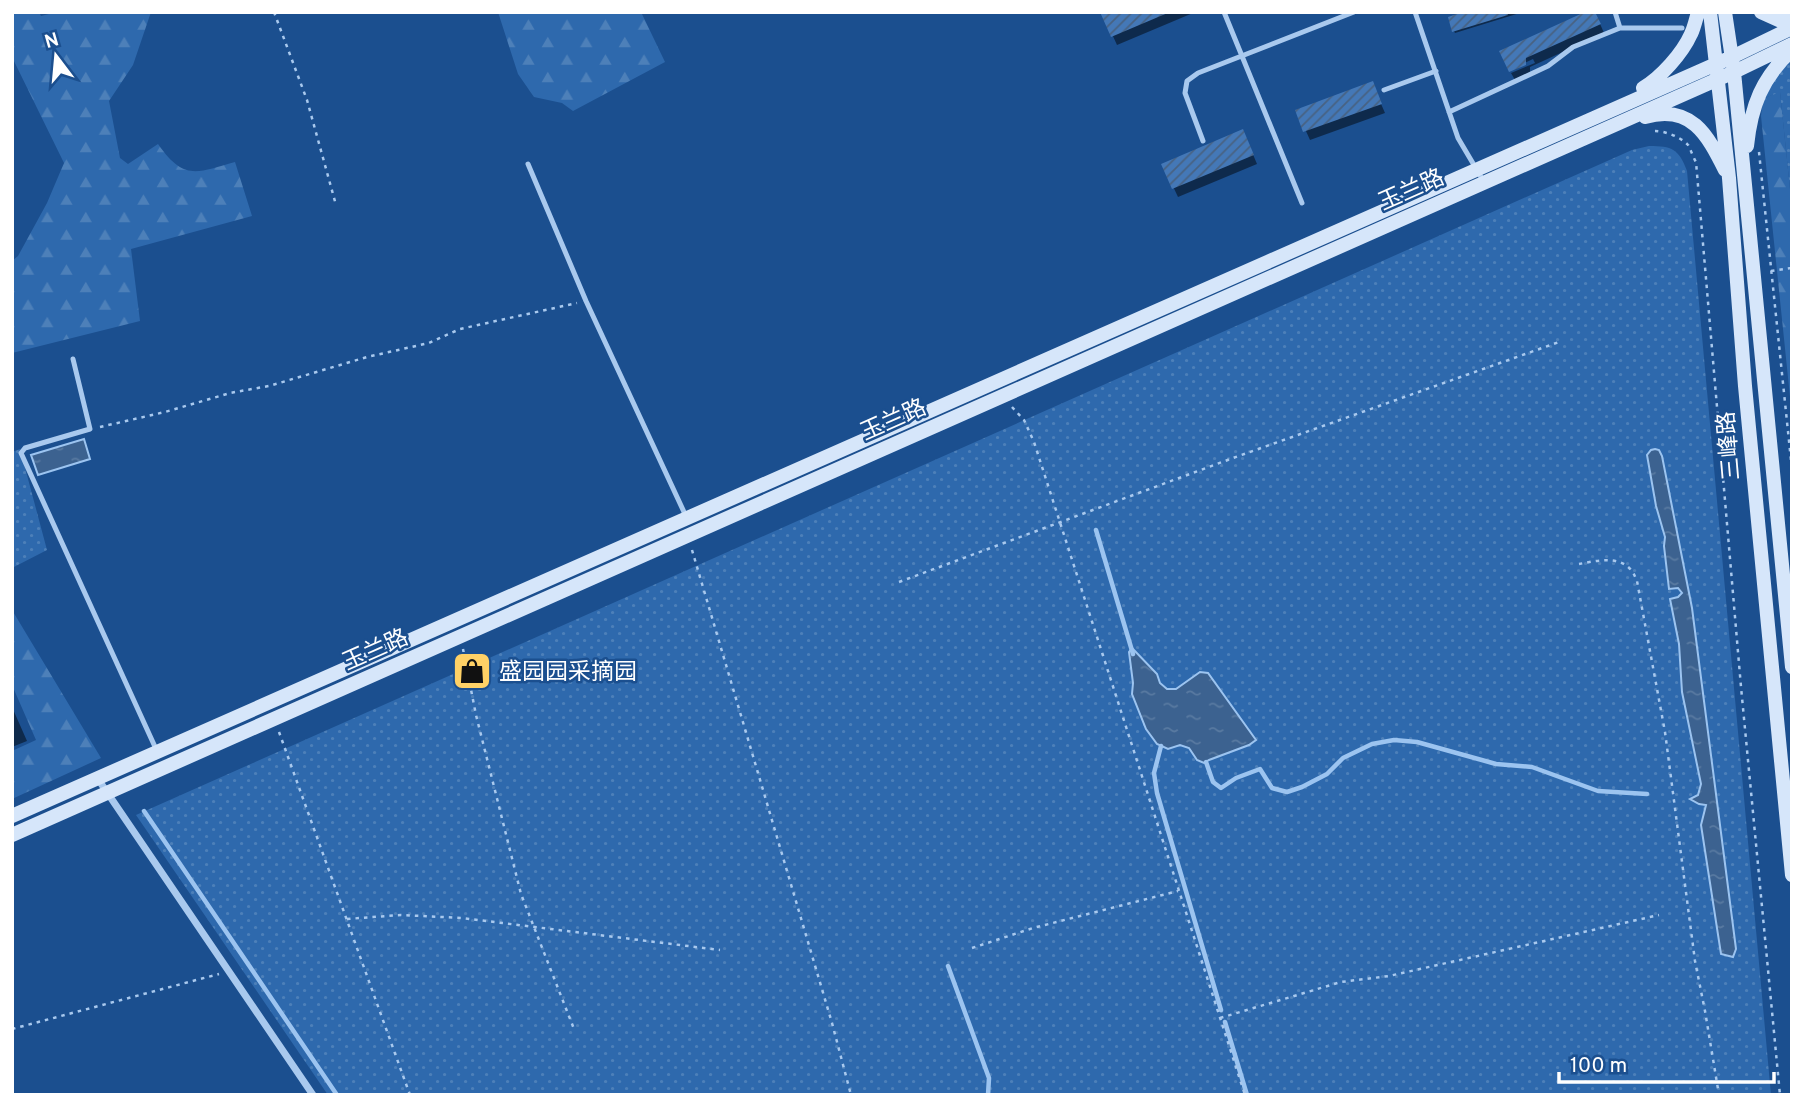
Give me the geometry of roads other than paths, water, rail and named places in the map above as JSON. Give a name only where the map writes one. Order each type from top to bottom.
[{"type":"street","points":[[1605,121],[1656,80],[1673,62],[1691,34],[1698,12]]},
{"type":"street","name":"三峰路","points":[[1710,12],[1717,79],[1736,177],[1792,667]]},
{"type":"street","name":"三峰路","points":[[1725,12],[1734,72],[1746,399],[1792,875]]},
{"type":"street","points":[[1761,12],[1782,21],[1792,20]]},
{"type":"street","name":"玉兰路","points":[[1605,121],[1716,63],[1792,29]]},
{"type":"street","name":"玉兰路","points":[[12,816],[683,520],[1605,121],[1734,72],[1792,44]]},
{"type":"street","points":[[1736,177],[1763,84],[1776,65],[1792,50]]},
{"type":"street","points":[[1605,121],[1656,114],[1677,115],[1692,121],[1736,177]]},
{"type":"street","name":"玉兰路","points":[[12,835],[1002,396],[1480,176]]},
{"type":"street","points":[[98,779],[313,1095]]},
{"type":"lane","points":[[1224,12],[1301,203]]},
{"type":"lane","points":[[1203,141],[1185,93],[1187,81],[1198,73],[1354,12]]},
{"type":"lane","points":[[1415,12],[1458,138],[1480,176]]},
{"type":"lane","points":[[1615,12],[1620,28]]},
{"type":"lane","points":[[1450,112],[1548,66],[1573,47],[1620,28],[1682,27]]},
{"type":"lane","points":[[1384,90],[1436,71]]},
{"type":"lane","points":[[528,164],[586,301],[684,512],[683,520]]},
{"type":"lane","points":[[74,359],[90,429],[25,449],[21,453],[157,752]]},
{"type":"water","points":[[84,439],[90,459],[38,475],[31,455]]},
{"type":"water","points":[[1655,449],[1659,450],[1662,456],[1692,608],[1736,949],[1733,957],[1721,954],[1701,825],[1706,805],[1690,799],[1698,795],[1701,784],[1682,692],[1679,644],[1670,599],[1682,593],[1678,588],[1669,589],[1665,537],[1656,506],[1647,455]]},
{"type":"water","points":[[1132,648],[1157,674],[1160,683],[1167,689],[1176,689],[1200,672],[1208,673],[1256,740],[1204,763],[1197,760],[1189,748],[1180,745],[1168,749],[1157,744],[1146,729],[1132,694],[1129,652]]},
{"type":"waterway","points":[[1096,530],[1133,654]]},
{"type":"waterway","points":[[1206,762],[1213,782],[1221,788],[1236,778],[1260,769],[1272,788],[1287,792],[1327,774],[1343,758],[1372,744],[1394,740],[1417,742],[1496,764],[1532,767],[1598,791],[1647,794]]},
{"type":"waterway","points":[[1161,746],[1154,773],[1157,793],[1221,1010]]},
{"type":"waterway","points":[[144,811],[337,1095]]},
{"type":"waterway","points":[[948,966],[989,1078],[988,1095]]},
{"type":"waterway","points":[[1225,1022],[1247,1095]]},
{"type":"place","name":"盛园园采摘园","points":[[472,671]]}]
